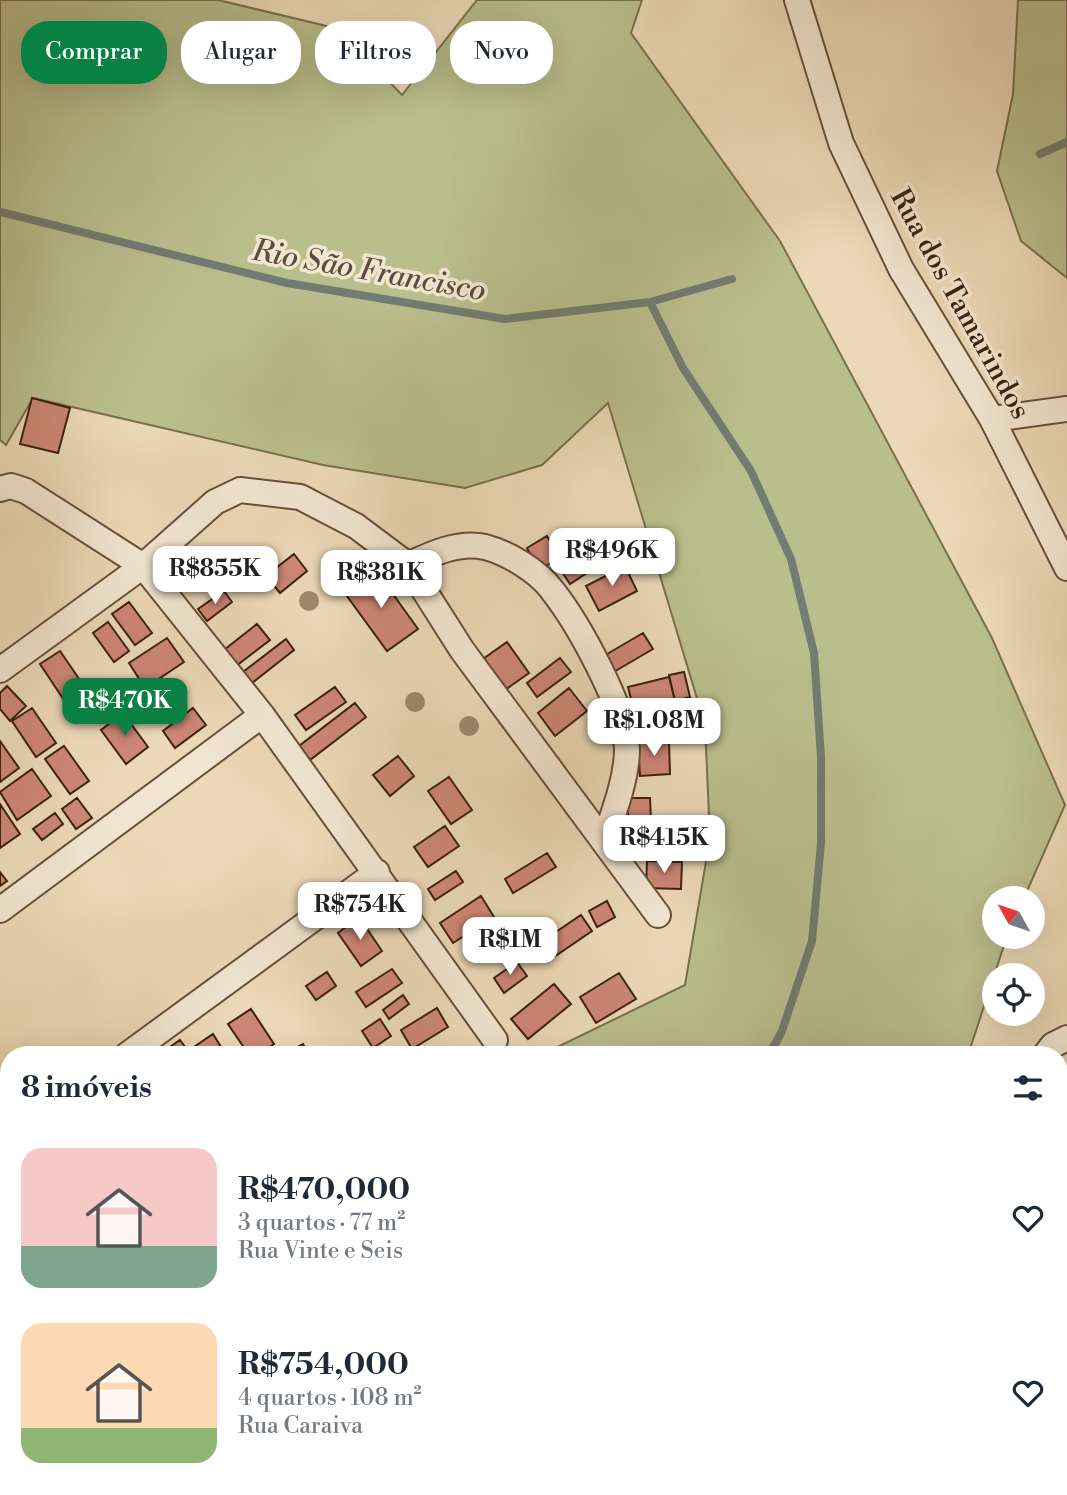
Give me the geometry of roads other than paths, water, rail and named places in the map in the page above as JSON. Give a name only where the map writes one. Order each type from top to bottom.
[{"type":"street","name":"Rua dos Tamarindos","points":[[797,0],[841,143],[901,269],[992,419],[1067,568]]},
{"type":"street","points":[[992,419],[1067,409]]},
{"type":"street","points":[[6,487],[26,491],[143,566],[262,715],[495,1041]]},
{"type":"street","points":[[0,670],[143,566],[215,502],[240,490],[300,497],[356,526],[408,565],[462,650],[658,915]]},
{"type":"street","points":[[408,565],[434,552],[462,546],[485,547],[523,564],[552,588],[592,655],[618,709],[627,749],[618,798],[604,842]]},
{"type":"street","points":[[0,910],[262,715]]},
{"type":"street","points":[[139,1046],[376,872]]},
{"type":"waterway","name":"Rio São Francisco","points":[[1040,154],[1067,142]]},
{"type":"waterway","name":"Rio São Francisco","points":[[0,212],[287,283],[505,319],[650,302],[732,279]]},
{"type":"waterway","points":[[650,302],[683,368],[751,471],[791,559],[814,653],[821,757],[821,843],[812,941],[782,1031],[774,1046]]}]
